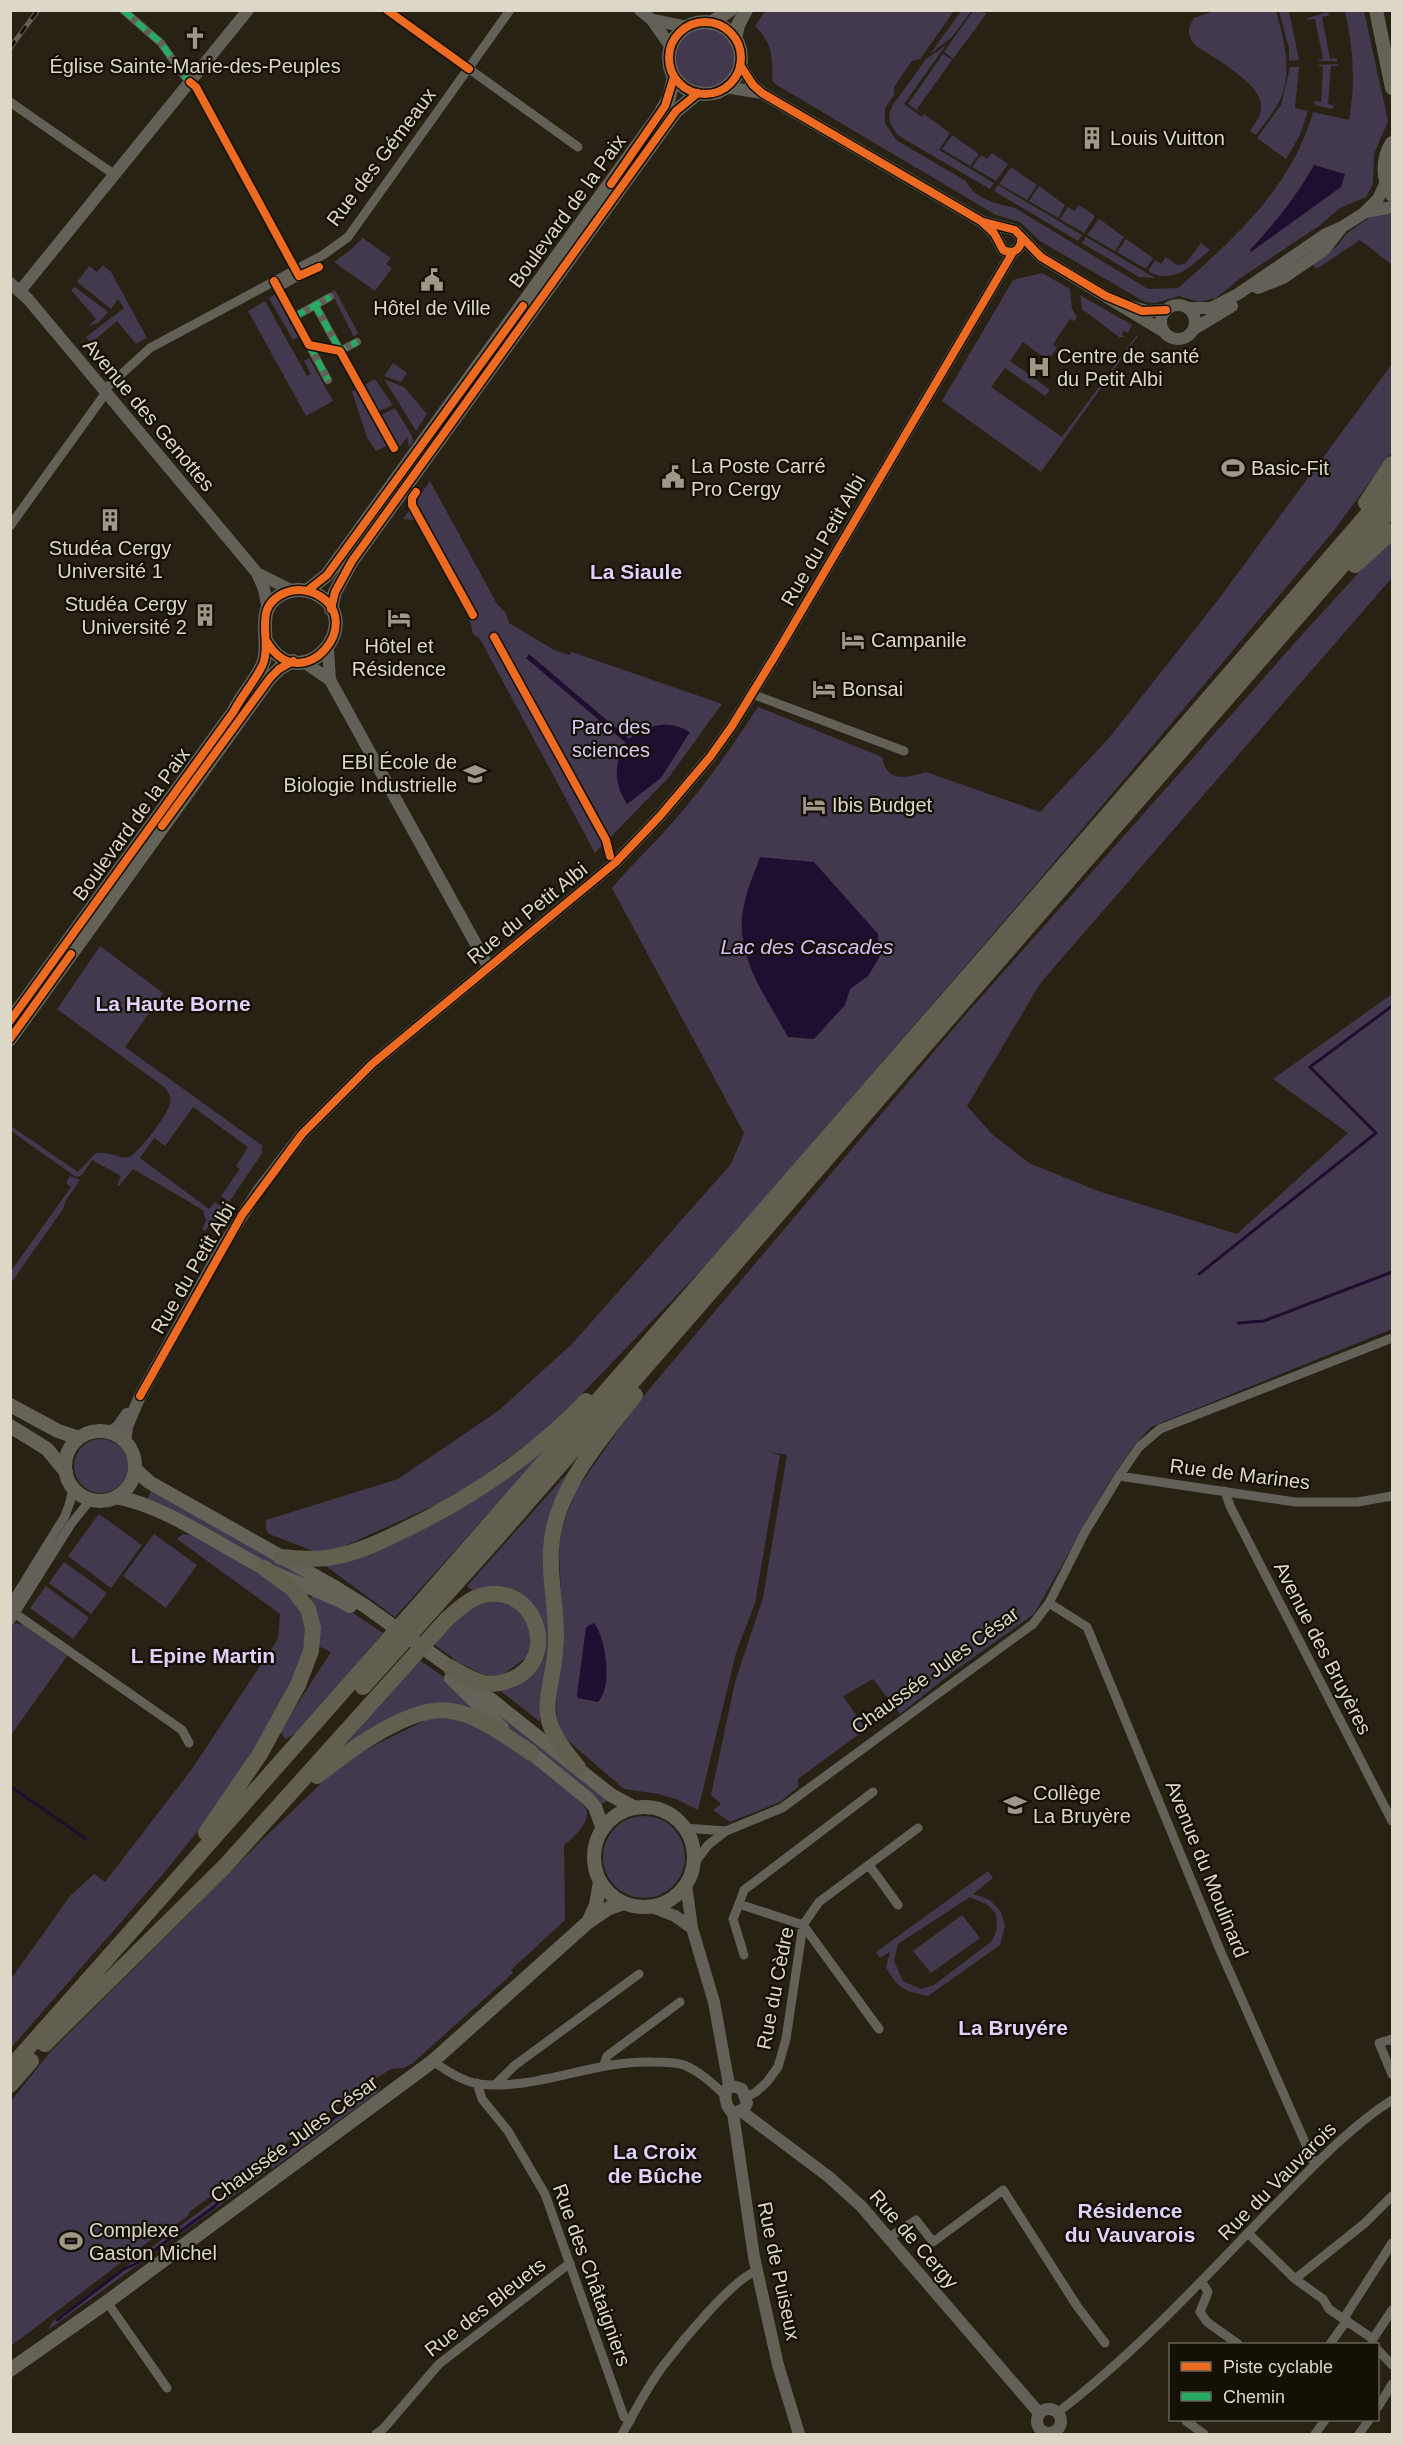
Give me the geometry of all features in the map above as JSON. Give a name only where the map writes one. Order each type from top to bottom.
[{"type":"highway","points":[[1318,572],[1325,553],[1367,501],[1392,464]]},
{"type":"highway","points":[[10,2085],[486,1549],[678,1320],[1392,486]]},
{"type":"highway","points":[[10,2068],[678,1320],[1297,619],[1392,508]]},
{"type":"highway","points":[[1297,619],[1392,531]]},
{"type":"highway","points":[[281,1557],[328,1558],[371,1545],[415,1525],[472,1492],[554,1432],[640,1344],[678,1320]]},
{"type":"highway","points":[[578,1767],[554,1735],[548,1719],[547,1704],[556,1641],[551,1558],[553,1533],[564,1498],[579,1472],[659,1361],[678,1320]]},
{"type":"highway","points":[[67,2004],[214,1822],[260,1754],[304,1671],[313,1640],[313,1628],[308,1609],[292,1588],[264,1568]]},
{"type":"highway","points":[[45,2044],[225,1866],[437,1629],[457,1610],[475,1598],[484,1595],[502,1595],[518,1600],[532,1614],[538,1629],[538,1645],[532,1662],[517,1677],[498,1683],[484,1683],[450,1667]]},
{"type":"highway","points":[[263,1824],[347,1752],[392,1726],[422,1714],[448,1710],[463,1714],[531,1753]]},
{"type":"main road","points":[[711,23],[730,10]]},
{"type":"main road","points":[[735,39],[738,25],[746,10]]},
{"type":"main road","points":[[1376,10],[1392,88]]},
{"type":"main road","points":[[711,23],[723,28],[735,39],[739,50],[740,65],[734,78],[725,87],[712,93],[698,93],[685,88],[674,77],[669,62],[671,47],[676,37],[687,27],[711,23]]},
{"type":"main road","name":"Boulevard de la Paix","points":[[300,591],[325,578],[608,189],[665,106],[674,77]]},
{"type":"main road","name":"Boulevard de la Paix","points":[[331,609],[334,592],[358,552],[676,111],[698,93]]},
{"type":"main road","points":[[1389,188],[1384,164],[1392,143]]},
{"type":"main road","points":[[300,591],[323,599],[331,609],[335,630],[328,649],[320,656],[298,662],[278,655],[267,642],[264,626],[268,610],[277,599],[300,591]]},
{"type":"main road","name":"Boulevard de la Paix","points":[[10,1020],[234,711],[262,666],[267,642]]},
{"type":"main road","name":"Boulevard de la Paix","points":[[10,1039],[270,678],[279,669],[298,662]]},
{"type":"main road","points":[[10,1405],[58,1431],[79,1438]]},
{"type":"main road","points":[[10,1426],[47,1449],[81,1495],[91,1499],[104,1500],[116,1497],[137,1502],[264,1568],[375,1617]]},
{"type":"main road","points":[[66,1472],[67,1456],[79,1438],[93,1432],[109,1432],[125,1442],[133,1454],[135,1469],[130,1483],[116,1497]]},
{"type":"main road","points":[[135,1469],[149,1482],[333,1586],[429,1656],[488,1715],[591,1801],[603,1829]]},
{"type":"main road","points":[[429,1656],[450,1667],[611,1795],[635,1808]]},
{"type":"main road","points":[[635,1808],[665,1812],[684,1828],[692,1846],[693,1865],[686,1884],[671,1899],[651,1906],[639,1907],[624,1903],[610,1895],[600,1882],[595,1869],[594,1855],[603,1829],[617,1815],[635,1808]]},
{"type":"main road","name":"Chaussée Jules César","points":[[587,1923],[596,1905],[600,1882]]},
{"type":"main road","name":"Chaussée Jules César","points":[[10,2370],[107,2302],[433,2061],[587,1923],[609,1908],[624,1903]]},
{"type":"street","points":[[123,10],[161,43],[188,80]]},
{"type":"street","points":[[15,287],[114,175],[188,80],[248,10]]},
{"type":"street","points":[[387,10],[578,147]]},
{"type":"street","name":"Rue des Gémeaux","points":[[10,526],[104,393],[150,348],[276,285],[297,273],[352,233],[510,10]]},
{"type":"street","points":[[640,10],[652,20],[671,47]]},
{"type":"street","points":[[652,20],[687,27]]},
{"type":"street","points":[[740,65],[753,85],[762,93],[981,221],[1007,248],[1041,256]]},
{"type":"street","points":[[725,87],[762,93]]},
{"type":"street","points":[[10,102],[114,175]]},
{"type":"street","points":[[1106,296],[1142,310],[1166,310],[1177,305],[1188,308],[1211,308],[1220,305],[1326,234],[1364,213],[1389,188]]},
{"type":"street","points":[[1364,213],[1392,207]]},
{"type":"street","points":[[981,221],[1018,232],[1041,256],[1170,338],[1180,339],[1187,337],[1194,329],[1266,283],[1283,278],[1324,250],[1342,227]]},
{"type":"street","points":[[1007,248],[1000,233],[1008,229]]},
{"type":"street","name":"Rue du Petit Albi","points":[[109,1432],[118,1427],[140,1396],[242,1215],[302,1134],[372,1064],[616,862],[704,765],[752,694],[999,275],[1007,248],[1021,245],[1022,237]]},
{"type":"street","points":[[297,273],[319,267]]},
{"type":"street","points":[[276,285],[328,380]]},
{"type":"street","name":"Avenue des Genottes","points":[[15,287],[256,573],[264,589],[268,610]]},
{"type":"street","points":[[294,317],[330,297]]},
{"type":"street","points":[[315,305],[394,448]]},
{"type":"street","points":[[1188,308],[1195,317],[1194,329]]},
{"type":"street","points":[[1162,331],[1161,318],[1166,310]]},
{"type":"street","points":[[309,345],[340,351],[357,342]]},
{"type":"street","name":"Avenue des Genottes","points":[[256,573],[300,591]]},
{"type":"street","points":[[328,649],[330,680],[488,966]]},
{"type":"street","points":[[298,662],[330,680]]},
{"type":"street","points":[[752,694],[904,751]]},
{"type":"street","name":"Chaussée Jules César","points":[[693,1865],[708,1845],[726,1831],[782,1808],[1033,1624],[1049,1603],[1085,1533],[1119,1476],[1139,1447],[1160,1429],[1392,1338]]},
{"type":"street","name":"Rue du Petit Albi","points":[[125,1442],[126,1430],[140,1396]]},
{"type":"street","name":"Rue de Marines","points":[[1119,1476],[1295,1502],[1358,1502],[1392,1496]]},
{"type":"street","points":[[10,1605],[65,1516],[73,1487]]},
{"type":"street","name":"Avenue des Bruyères","points":[[1225,1491],[1230,1506],[1392,1821]]},
{"type":"street","points":[[91,1499],[75,1518],[12,1615],[182,1730],[189,1743]]},
{"type":"street","name":"Avenue du Moulinard","points":[[1049,1603],[1087,1627],[1220,1950],[1315,2165]]},
{"type":"street","points":[[744,1955],[733,1919],[744,1890],[873,1792]]},
{"type":"street","name":"Chaussée Jules César","points":[[684,1828],[726,1831]]},
{"type":"street","name":"Rue du Cèdre","points":[[746,2097],[767,2082],[778,2067],[786,2039],[803,1925],[819,1902],[918,1828]]},
{"type":"street","points":[[869,1865],[898,1905]]},
{"type":"street","points":[[433,2061],[477,2084],[526,2082],[634,2061],[670,2062],[685,2066],[727,2090],[741,2089],[747,2103],[737,2112],[728,2109],[727,2090],[714,2002],[692,1928],[686,1884]]},
{"type":"street","points":[[739,1904],[803,1925],[879,2029]]},
{"type":"street","points":[[651,1906],[675,1916],[692,1928]]},
{"type":"street","points":[[496,2084],[514,2066],[639,1974]]},
{"type":"street","points":[[604,2065],[607,2056],[680,2002]]},
{"type":"street","points":[[1392,2041],[1392,2039],[1379,2043],[1392,2074]]},
{"type":"street","name":"Rue des Châtaigniers","points":[[477,2084],[482,2099],[508,2132],[545,2194],[624,2416],[630,2421]]},
{"type":"street","name":"Rue du Vauvarois","points":[[1057,2413],[1144,2339],[1315,2165],[1379,2108],[1392,2100]]},
{"type":"street","name":"Rue de Cergy","points":[[737,2112],[828,2177],[861,2206],[1040,2413]]},
{"type":"street","name":"Rue de Puiseux","points":[[737,2112],[743,2195],[757,2271],[778,2365],[799,2434]]},
{"type":"street","points":[[888,2238],[916,2220],[933,2242],[1003,2190],[1077,2306],[1105,2343]]},
{"type":"street","points":[[1295,2279],[1365,2223],[1392,2196]]},
{"type":"street","points":[[1248,2233],[1295,2279],[1323,2299],[1329,2309],[1346,2319],[1373,2342],[1392,2310]]},
{"type":"street","points":[[1331,2343],[1392,2243]]},
{"type":"street","name":"Rue des Bleuets","points":[[376,2434],[384,2428],[439,2364],[570,2263]]},
{"type":"street","points":[[622,2434],[663,2366],[730,2289],[749,2273],[757,2271]]},
{"type":"street","points":[[1202,2282],[1208,2292],[1200,2312],[1207,2322],[1237,2343]]},
{"type":"street","points":[[107,2302],[167,2388]]},
{"type":"street","points":[[1379,2352],[1392,2365]]},
{"type":"street","points":[[1379,2404],[1392,2384]]},
{"type":"street","points":[[1049,2409],[1057,2413],[1061,2432],[1043,2433],[1036,2423],[1040,2413],[1049,2409]]},
{"type":"street","points":[[1186,2421],[1204,2434]]},
{"type":"street","points":[[1315,2434],[1324,2421]]},
{"type":"street","points":[[1359,2434],[1368,2421]]},
{"type":"green space","points":[[765,11],[954,11],[920,59],[912,61],[894,87],[894,95],[885,108],[885,123],[896,140],[966,181],[981,196],[1015,208],[1148,289],[1178,288],[1240,230],[1276,187],[1291,164],[1304,139],[1313,112],[1349,120],[1353,65],[1345,11],[1364,11],[1388,121],[1374,154],[1373,184],[1366,197],[1340,208],[1319,226],[1239,279],[1216,298],[1199,302],[1179,296],[1155,303],[1145,302],[1040,241],[1020,222],[996,215],[775,84],[772,80],[772,57],[768,44],[755,26]]},
{"type":"green space","points":[[961,11],[971,11],[952,37],[930,54]]},
{"type":"green space","points":[[973,11],[987,13],[953,59],[944,52]]},
{"type":"green space","points":[[1214,11],[1276,11],[1286,57],[1286,82],[1278,104],[1256,135],[1250,131],[1258,119],[1261,105],[1253,88],[1224,64],[1196,46],[1190,36],[1189,29],[1194,18]]},
{"type":"green space","points":[[1279,11],[1289,11],[1299,60],[1289,61],[1289,48]]},
{"type":"green space","points":[[1327,12],[1330,15],[1322,17],[1330,59],[1337,58],[1337,61],[1316,61],[1323,59],[1315,19],[1307,20]]},
{"type":"green space","points":[[699,28],[711,28],[722,33],[730,41],[735,58],[733,70],[722,83],[711,88],[699,88],[688,83],[680,75],[675,64],[675,52],[680,41],[688,33]]},
{"type":"green space","points":[[946,45],[904,104],[922,117],[924,114],[950,133],[939,150],[994,183],[990,189],[902,138],[890,123],[889,114],[893,105],[926,59]]},
{"type":"green space","points":[[943,54],[952,60],[917,109],[921,113],[908,104]]},
{"type":"green space","points":[[1338,64],[1338,66],[1331,66],[1328,104],[1335,106],[1331,109],[1315,105],[1314,101],[1321,102],[1323,67],[1316,65]]},
{"type":"green space","points":[[1290,67],[1299,67],[1295,108],[1308,111],[1300,135],[1286,159],[1257,138],[1281,105]]},
{"type":"green space","points":[[952,135],[979,154],[970,166],[942,149]]},
{"type":"green space","points":[[992,153],[1008,164],[996,181],[972,167],[981,155],[987,159]]},
{"type":"green space","points":[[1011,167],[1037,185],[1027,200],[999,184]]},
{"type":"green space","points":[[998,185],[1082,235],[1078,241],[994,191]]},
{"type":"green space","points":[[1039,186],[1065,205],[1058,218],[1029,201]]},
{"type":"green space","points":[[1079,205],[1095,216],[1084,233],[1060,219],[1068,207],[1074,211]]},
{"type":"green space","points":[[1392,213],[1392,265],[1360,240],[1318,268],[1314,267],[1313,263],[1337,246],[1346,234],[1370,217]]},
{"type":"green space","points":[[1099,219],[1124,237],[1115,251],[1087,235]]},
{"type":"green space","points":[[1086,237],[1155,278],[1139,277],[1082,243]]},
{"type":"green space","points":[[363,238],[391,258],[386,264],[392,268],[375,291],[334,262]]},
{"type":"green space","points":[[1126,239],[1153,258],[1146,269],[1117,252]]},
{"type":"green space","points":[[1201,243],[1210,250],[1189,268],[1166,276],[1148,271],[1155,260],[1161,264],[1166,257],[1177,265],[1185,264]]},
{"type":"green space","points":[[103,265],[111,272],[147,338],[136,344],[117,321],[91,343],[86,337],[124,308],[118,299],[111,309],[77,282],[89,266],[97,272]]},
{"type":"green space","points":[[1042,273],[1070,289],[1072,309],[1077,317],[1074,321],[1070,319],[1053,344],[1057,348],[1044,366],[1042,365],[1046,359],[1023,342],[1010,361],[1050,390],[1045,396],[1005,368],[991,387],[1062,437],[1138,336],[1041,472],[942,401],[1013,280]]},
{"type":"green space","points":[[75,287],[108,312],[98,323],[88,326],[96,319],[71,290]]},
{"type":"green space","points":[[335,290],[358,333],[354,337],[331,292]]},
{"type":"green space","points":[[275,294],[298,337],[293,340],[269,298]]},
{"type":"green space","points":[[1080,295],[1132,325],[1128,333],[1124,331],[1122,335],[1125,337],[1119,337],[1082,309]]},
{"type":"green space","points":[[265,301],[307,376],[311,374],[304,361],[309,358],[333,401],[306,416],[248,311]]},
{"type":"green space","points":[[393,363],[407,373],[401,382],[384,376]]},
{"type":"green space","points":[[1392,364],[1392,452],[1332,533],[1035,885],[705,1266],[578,1398],[537,1437],[444,1501],[334,1551],[316,1552],[269,1534],[266,1530],[266,1520],[398,1479],[498,1411],[572,1344],[731,1164],[744,1133],[612,888],[695,795],[758,707],[882,757],[884,765],[893,775],[904,777],[926,772],[1040,812],[1109,738],[1218,600]]},
{"type":"green space","points":[[375,379],[393,405],[379,411],[364,385]]},
{"type":"green space","points":[[384,379],[404,387],[427,414],[416,431]]},
{"type":"green space","points":[[358,388],[387,446],[376,451],[367,437],[352,392]]},
{"type":"green space","points":[[395,408],[412,436],[413,441],[409,447],[407,437],[398,449],[381,415]]},
{"type":"green space","name":"Parc des sciences","points":[[430,481],[497,604],[506,613],[509,623],[554,650],[569,655],[572,652],[722,704],[669,777],[595,853],[480,639],[473,634],[470,621],[415,520],[403,519]]},
{"type":"green space","points":[[1392,540],[1390,580],[1040,984],[967,1106],[992,1134],[1029,1163],[1098,1191],[1237,1234],[1348,1133],[1273,1079],[1392,994],[1392,1329],[1151,1427],[1132,1448],[1108,1484],[1034,1614],[949,1675],[900,1714],[873,1679],[843,1696],[866,1729],[798,1779],[798,1787],[780,1802],[730,1822],[713,1810],[721,1804],[711,1795],[735,1682],[763,1598],[787,1455],[766,1451],[780,1455],[755,1603],[736,1653],[698,1810],[676,1799],[659,1794],[624,1789],[567,1740],[561,1733],[557,1719],[556,1702],[564,1645],[560,1534],[575,1492],[635,1406],[959,1022],[1308,628],[1373,557]]},
{"type":"green space","points":[[100,946],[163,993],[125,1047],[263,1146],[261,1150],[263,1152],[229,1202],[221,1196],[240,1169],[236,1166],[248,1147],[193,1107],[165,1146],[154,1138],[140,1158],[209,1209],[215,1202],[224,1209],[213,1228],[209,1226],[205,1231],[202,1229],[206,1221],[203,1210],[133,1169],[119,1186],[117,1185],[121,1176],[92,1160],[82,1175],[76,1177],[11,1131],[11,1126],[78,1172],[96,1153],[129,1157],[152,1133],[168,1109],[170,1099],[164,1087],[57,1009]]},
{"type":"green space","points":[[70,1176],[80,1180],[66,1200],[63,1209],[11,1283],[11,1271],[71,1187],[66,1183]]},
{"type":"green space","points":[[96,1439],[106,1439],[116,1443],[124,1451],[128,1466],[124,1481],[116,1489],[106,1493],[96,1493],[86,1489],[78,1481],[74,1471],[74,1461],[78,1451],[86,1443]]},
{"type":"green space","points":[[552,1443],[395,1617],[323,1564],[344,1561]]},
{"type":"green space","points":[[571,1469],[562,1491],[540,1722],[498,1689],[546,1640],[540,1616],[497,1586],[488,1586],[473,1591],[467,1586]]},
{"type":"green space","points":[[152,1489],[331,1591],[295,1579],[146,1501]]},
{"type":"green space","points":[[99,1514],[142,1545],[111,1588],[68,1556]]},
{"type":"green space","points":[[154,1534],[197,1565],[166,1608],[123,1576]]},
{"type":"green space","points":[[183,1534],[195,1536],[282,1585],[307,1621],[301,1664],[249,1759],[210,1816],[163,1874],[11,2048],[11,1979],[70,1896],[94,1874],[105,1882],[192,1769],[278,1639],[280,1614],[177,1539]]},
{"type":"green space","points":[[64,1562],[107,1593],[91,1614],[49,1583]]},
{"type":"green space","points":[[46,1586],[89,1618],[73,1639],[30,1608]]},
{"type":"green space","points":[[314,1594],[341,1605],[383,1633],[296,1733],[285,1739],[280,1731],[331,1652],[316,1645],[310,1599]]},
{"type":"green space","points":[[500,1601],[517,1609],[531,1629],[530,1649],[526,1658],[502,1675],[494,1677],[484,1675],[458,1662],[431,1642],[477,1604]]},
{"type":"green space","points":[[15,1623],[24,1625],[67,1656],[11,1735],[11,1626]]},
{"type":"green space","points":[[418,1659],[451,1682],[479,1713],[454,1706],[335,1757]]},
{"type":"green space","points":[[464,1683],[609,1800],[600,1805],[516,1736]]},
{"type":"green space","points":[[438,1718],[461,1721],[483,1728],[541,1768],[583,1805],[587,1812],[585,1822],[564,1845],[565,1920],[511,1970],[513,1973],[413,2063],[404,2068],[391,2069],[375,2079],[189,2212],[189,2215],[158,2238],[156,2236],[11,2346],[11,2101],[51,2051],[330,1775],[355,1756],[381,1742],[426,1720]]},
{"type":"green space","points":[[636,1816],[652,1816],[667,1823],[678,1834],[685,1849],[682,1873],[673,1886],[652,1898],[636,1898],[621,1891],[610,1880],[603,1865],[603,1849],[610,1834],[621,1823]]},
{"type":"green space","points":[[988,1871],[993,1878],[973,1894],[990,1900],[1001,1912],[1005,1926],[1000,1945],[928,1996],[898,1985],[886,1967],[890,1952],[880,1958],[876,1952]],"holes":[[[970,1897],[988,1905],[996,1914],[997,1929],[992,1941],[934,1985],[921,1989],[903,1981],[894,1961],[898,1944]]]},
{"type":"green space","points":[[962,1915],[980,1938],[931,1973],[913,1951]]},
{"type":"green space","points":[[381,2086],[378,2092],[272,2169],[269,2161],[370,2091]]},
{"type":"green space","points":[[258,2168],[266,2172],[48,2330],[54,2320]]},
{"type":"water","points":[[1314,165],[1345,174],[1341,187],[1251,252],[1250,250],[1292,199]]},
{"type":"water","points":[[529,654],[629,739],[643,730],[658,725],[674,726],[690,732],[661,778],[627,804],[620,789],[617,774],[619,758],[626,743],[526,658]]},
{"type":"water","name":"Lac des Cascades","points":[[760,857],[814,862],[878,934],[879,958],[868,976],[850,989],[845,1005],[814,1039],[788,1037],[761,989],[746,955],[742,920],[746,895]]},
{"type":"water","points":[[594,1623],[602,1640],[606,1663],[605,1686],[598,1702],[578,1698],[577,1695],[586,1627]]},
{"type":"waterway","points":[[1199,1274],[1376,1133],[1310,1067],[1392,1006]]},
{"type":"waterway","points":[[1238,1323],[1264,1321],[1392,1272]]},
{"type":"waterway","points":[[10,1786],[86,1839]]},
{"type":"waterway","points":[[271,2162],[345,2110]]},
{"type":"waterway","points":[[57,2320],[124,2269],[137,2263],[215,2206],[258,2172]]},
{"type":"railway","points":[[10,48],[38,10]]},
{"type":"marked path","points":[[123,10],[161,43],[185,77],[193,84]]},
{"type":"marked path","points":[[294,317],[330,297]]},
{"type":"marked path","points":[[315,305],[342,354]]},
{"type":"marked path","points":[[335,350],[340,351],[357,342]]},
{"type":"marked path","points":[[309,344],[328,380]]},
{"type":"cycle path","points":[[387,10],[469,69]]},
{"type":"cycle path","points":[[705,22],[725,28],[735,38],[741,58],[735,78],[725,88],[705,94],[685,88],[675,78],[669,58],[675,38],[685,28],[705,22]]},
{"type":"cycle path","points":[[740,65],[753,85],[762,93],[981,221],[994,233],[1003,250],[1011,252],[1019,248],[1021,237]]},
{"type":"cycle path","points":[[611,184],[665,106],[674,77]]},
{"type":"cycle path","points":[[190,82],[196,87],[299,276],[319,267]]},
{"type":"cycle path","points":[[331,609],[335,592],[352,561],[676,111],[698,93]]},
{"type":"cycle path","points":[[984,222],[1015,230],[1041,257],[1106,296],[1142,311],[1166,310]]},
{"type":"cycle path","points":[[140,1396],[242,1215],[302,1134],[372,1064],[616,862],[660,816],[710,757],[775,656],[1013,252]]},
{"type":"cycle path","points":[[274,281],[309,345],[340,351],[394,448]]},
{"type":"cycle path","points":[[307,591],[327,575],[523,306]]},
{"type":"cycle path","points":[[416,492],[412,498],[412,505],[473,615]]},
{"type":"cycle path","points":[[10,1021],[257,676],[265,654],[265,624],[269,606],[276,598],[297,590],[314,593],[330,605],[336,620],[333,635],[325,649],[312,659],[297,663],[281,658],[267,642]]},
{"type":"cycle path","points":[[494,637],[606,840],[610,856]]},
{"type":"cycle path","points":[[162,826],[270,678],[279,669],[293,661]]},
{"type":"cycle path","points":[[10,1039],[71,954]]},
{"type":"place","name":"Église Sainte-Marie-des-Peuples","points":[[195,38]]},
{"type":"place","name":"Louis Vuitton","points":[[1092,138]]},
{"type":"place","name":"Hôtel de Ville","points":[[432,280]]},
{"type":"place","name":"Centre de santé du Petit Albi","points":[[1039,367]]},
{"type":"place","name":"Basic-Fit","points":[[1233,468]]},
{"type":"place","name":"La Poste Carré Pro Cergy","points":[[673,477]]},
{"type":"place","name":"Studéa Cergy Université 1","points":[[110,520]]},
{"type":"place","name":"Studéa Cergy Université 2","points":[[205,615]]},
{"type":"place","name":"Hôtel et Résidence","points":[[399,618]]},
{"type":"place","name":"Campanile","points":[[853,640]]},
{"type":"place","name":"Bonsai","points":[[824,689]]},
{"type":"place","name":"EBI École de Biologie Industrielle","points":[[475,774]]},
{"type":"place","name":"Ibis Budget","points":[[814,805]]},
{"type":"place","name":"Collège La Bruyère","points":[[1015,1805]]},
{"type":"place","name":"Complexe Gaston Michel","points":[[71,2241]]},
{"type":"district","name":"La Siaule","points":[[636,571]]},
{"type":"district","name":"La Haute Borne","points":[[173,1003]]},
{"type":"district","name":"L Epine Martin","points":[[203,1655]]},
{"type":"district","name":"La Bruyére","points":[[1013,2027]]},
{"type":"district","name":"La Croix de Bûche","points":[[655,2163]]},
{"type":"district","name":"Résidence du Vauvarois","points":[[1130,2222]]}]
